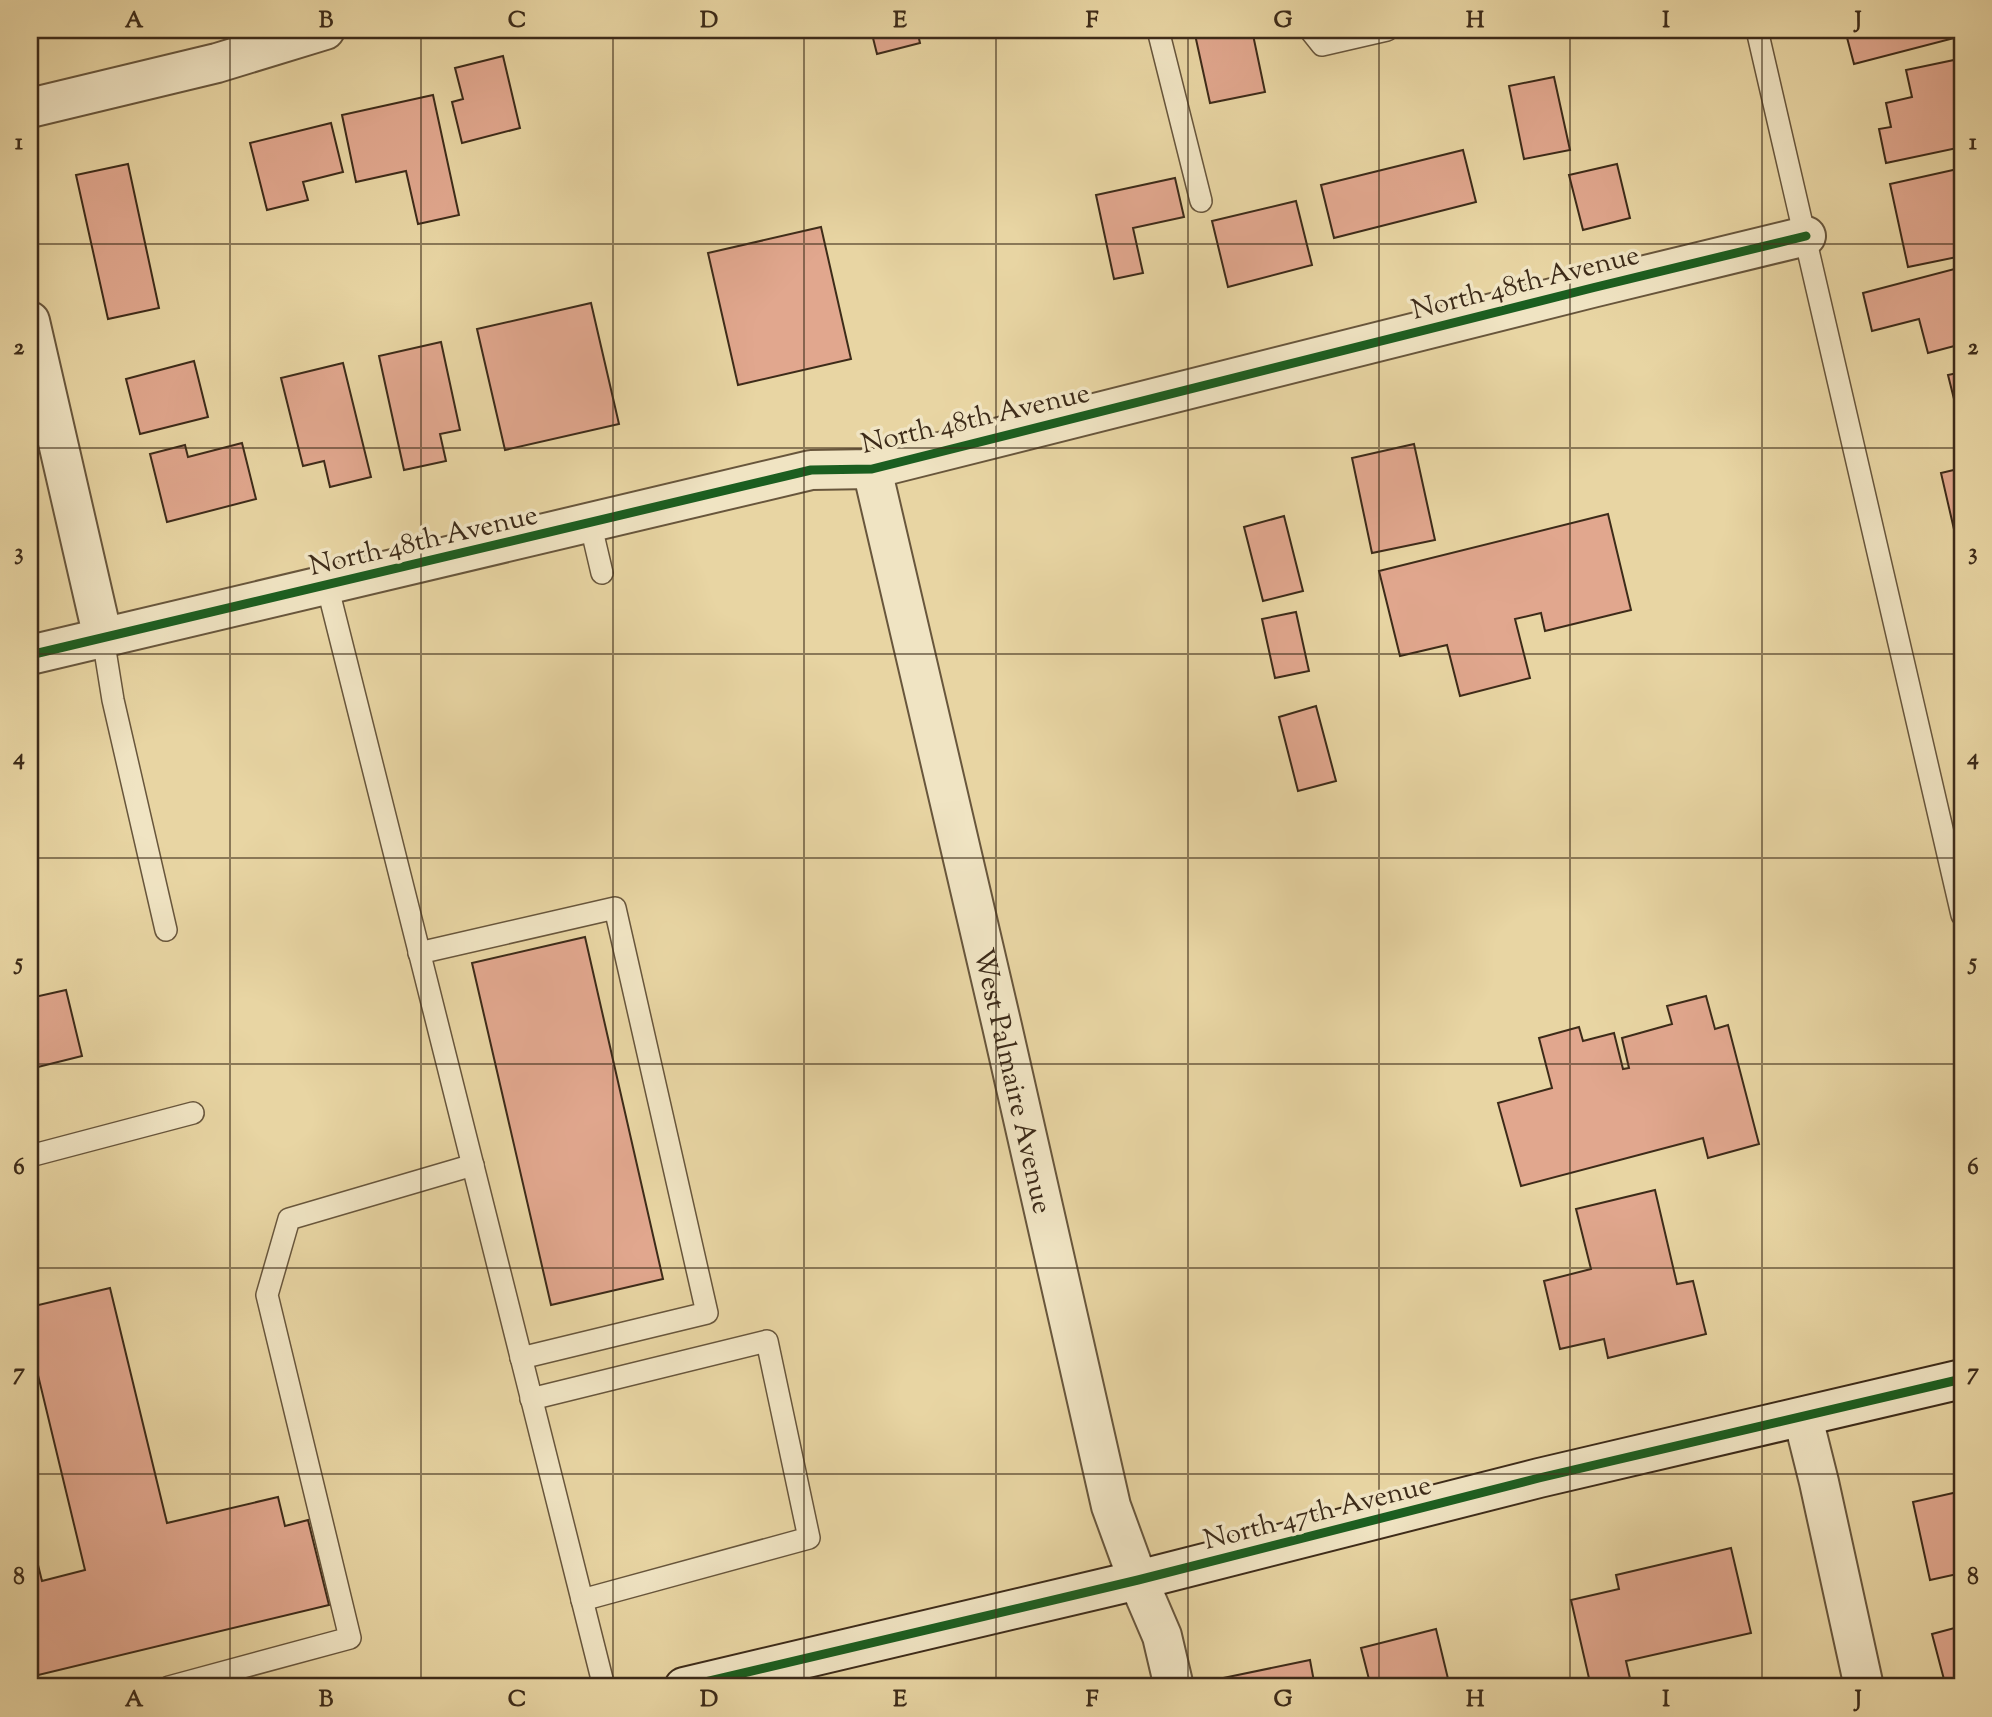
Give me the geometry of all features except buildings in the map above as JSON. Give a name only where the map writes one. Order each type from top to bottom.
[{"type":"street","points":[[30,108],[217,63],[325,30]]},
{"type":"street","name":"North 48th Avenue","points":[[30,655],[811,470],[872,469],[1806,236]]},
{"type":"street","points":[[30,321],[103,638]]},
{"type":"street","name":"West Palmaire Avenue","points":[[872,469],[1111,1506],[1162,1636],[1174,1687]]},
{"type":"street","name":"North 47th Avenue","points":[[684,1687],[1138,1580],[1539,1478],[1962,1379]]},
{"type":"street","points":[[1803,1418],[1864,1687]]},
{"type":"lane","points":[[1158,30],[1201,201]]},
{"type":"lane","points":[[1310,30],[1322,45],[1387,30]]},
{"type":"lane","points":[[1757,30],[1962,915]]},
{"type":"lane","points":[[590,522],[602,573]]},
{"type":"lane","points":[[327,585],[604,1687]]},
{"type":"lane","points":[[103,638],[113,700],[166,930]]},
{"type":"lane","points":[[419,953],[615,908],[707,1314],[521,1358]]},
{"type":"lane","points":[[30,1156],[193,1113]]},
{"type":"lane","points":[[169,1687],[350,1638],[267,1295],[289,1219],[473,1165]]},
{"type":"lane","points":[[531,1399],[767,1341],[809,1538],[582,1600]]},
{"type":"cycle path","points":[[30,655],[811,470],[872,469],[1806,236]]},
{"type":"cycle path","points":[[684,1687],[1138,1580],[1539,1478],[1962,1379]]}]
